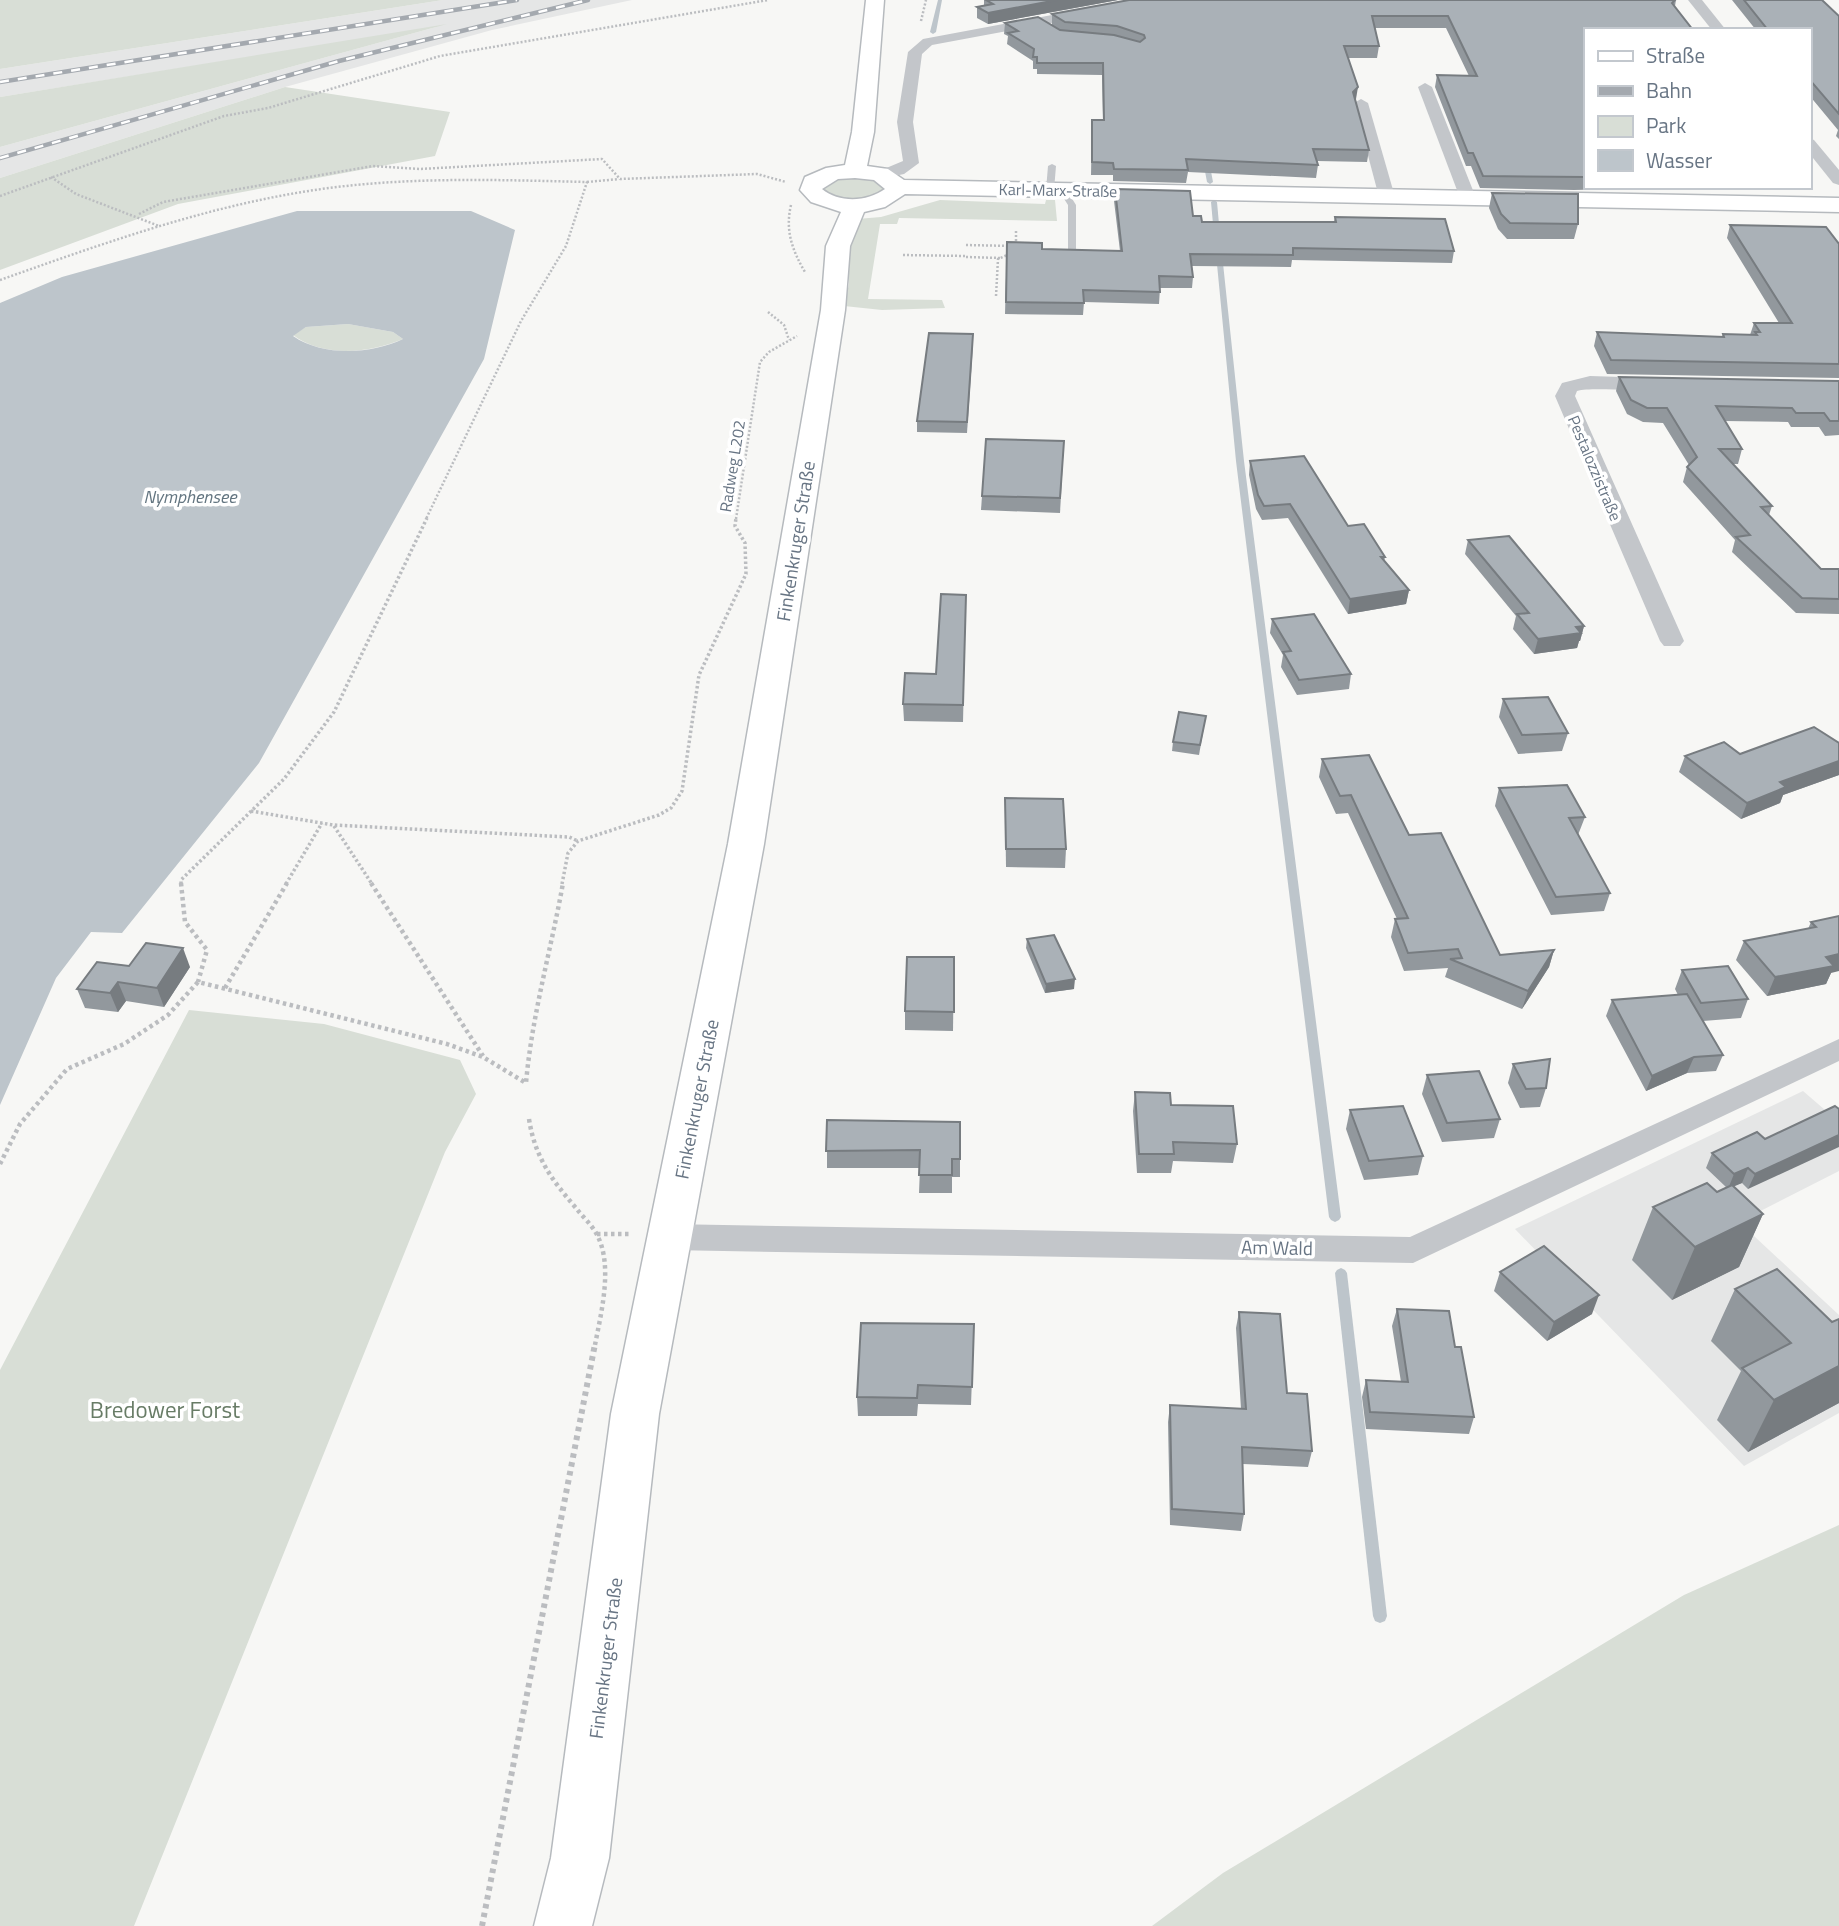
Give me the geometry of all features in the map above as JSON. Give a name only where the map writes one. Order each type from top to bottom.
[{"type":"main road","points":[[855,171],[863,132],[875,0]]},
{"type":"main road","name":"Karl-Marx-Straße","points":[[828,201],[813,193],[813,182],[834,173],[855,171],[888,180],[1057,191],[1839,205]]},
{"type":"main road","points":[[823,275],[824,259],[816,245],[828,201],[857,204],[886,199],[888,180]]},
{"type":"main road","name":"Finkenkruger Straße","points":[[563,1926],[580,1858],[635,1414],[746,844],[823,275],[857,204]]},
{"type":"street","points":[[888,180],[911,163],[905,122],[915,52],[928,42],[1040,24],[1154,0]]},
{"type":"street","points":[[1695,0],[1717,28]]},
{"type":"street","points":[[1425,87],[1468,198]]},
{"type":"street","points":[[1361,103],[1387,197]]},
{"type":"street","points":[[1811,145],[1839,180]]},
{"type":"street","name":"Pestalozzistraße","points":[[1672,641],[1564,396],[1569,387],[1590,382],[1673,384]]},
{"type":"street","name":"Am Wald","points":[[669,1237],[1413,1250],[1839,1049]]},
{"type":"lane","points":[[1052,166],[1057,191],[1072,205],[1073,255],[1097,259]]},
{"type":"path","points":[[0,196],[224,116],[268,108],[440,56],[768,0]]},
{"type":"path","points":[[139,214],[163,202],[373,166],[420,169],[602,159],[620,179]]},
{"type":"path","points":[[0,281],[159,226],[278,197],[383,182],[587,182],[757,174],[793,184]]},
{"type":"path","points":[[51,177],[61,187],[91,202],[139,214],[159,226]]},
{"type":"path","points":[[0,1164],[20,1124],[67,1069],[135,1037],[168,1015],[198,982],[207,950],[185,922],[181,880],[284,779],[334,712],[521,321],[566,246],[587,182]]},
{"type":"path","points":[[792,202],[787,228],[790,246],[823,275]]},
{"type":"path","points":[[996,296],[998,259],[1016,251],[1016,231]]},
{"type":"path","points":[[966,246],[1016,246]]},
{"type":"path","points":[[903,255],[1001,258]]},
{"type":"path","points":[[768,312],[784,325],[789,340]]},
{"type":"path","name":"Radweg L202","points":[[578,841],[592,834],[659,815],[671,808],[682,791],[699,675],[746,574],[745,543],[735,526],[760,362],[769,352],[806,326]]},
{"type":"path","points":[[198,982],[447,1044],[483,1057],[526,1083],[531,1028],[548,967],[564,869],[568,853],[578,841],[569,838],[333,825],[251,811]]},
{"type":"path","points":[[225,988],[322,823]]},
{"type":"path","points":[[333,825],[483,1057]]},
{"type":"path","points":[[482,1926],[602,1310],[604,1264],[597,1234],[534,1149],[529,1119]]},
{"type":"shaded area","points":[[443,0],[632,0],[492,30],[285,87],[0,178],[0,147],[436,27],[0,97],[0,69]]},
{"type":"shaded area","points":[[1803,1091],[1839,1122],[1839,1171],[1739,1222],[1839,1315],[1839,1413],[1744,1466],[1515,1229]]},
{"type":"green space","points":[[0,0],[443,0],[0,69]]},
{"type":"green space","points":[[447,24],[0,147],[0,97]]},
{"type":"green space","points":[[285,87],[450,112],[435,156],[178,204],[0,270],[0,178]]},
{"type":"green space","points":[[868,175],[886,189],[872,197],[853,200],[835,197],[822,187],[830,179]]},
{"type":"green space","points":[[940,200],[1045,204],[1046,200],[1055,200],[1057,221],[899,218],[897,224],[880,224],[868,299],[942,300],[945,308],[882,310],[844,306],[849,284],[847,251],[857,219],[881,217]]},
{"type":"green space","points":[[348,324],[393,332],[403,339],[377,348],[347,351],[318,347],[293,335],[306,327]]},
{"type":"green space","name":"Bredower Forst","points":[[189,1010],[324,1024],[460,1060],[476,1094],[445,1152],[134,1926],[0,1926],[0,1370]]},
{"type":"green space","points":[[1839,1525],[1839,1926],[1152,1926],[1223,1873],[1684,1595]]},
{"type":"water","name":"Nymphensee","points":[[297,211],[471,211],[515,230],[484,359],[259,763],[122,933],[91,932],[56,978],[0,1105],[0,303],[62,277]],"holes":[[[348,324],[393,332],[403,339],[377,348],[348,351],[318,347],[293,336],[306,327]]]},
{"type":"building","points":[[986,0],[1057,0],[988,13],[977,7],[993,4]]},
{"type":"building","points":[[1129,0],[1675,0],[1672,3],[1691,28],[1584,28],[1584,177],[1483,176],[1473,153],[1468,153],[1437,75],[1477,76],[1448,16],[1372,16],[1379,46],[1344,46],[1358,87],[1353,92],[1369,150],[1313,149],[1318,165],[1186,159],[1188,170],[1114,169],[1113,163],[1092,162],[1092,120],[1104,120],[1103,63],[1037,63],[1037,57],[1033,57],[1034,49],[1008,33],[1018,31],[1005,23],[1038,17],[1060,30],[1114,35],[1140,42],[1145,38],[1144,35],[1117,26],[1065,22],[1052,14]]},
{"type":"building","points":[[1744,0],[1822,0],[1839,16],[1839,114],[1811,81],[1811,28],[1766,28]]},
{"type":"building","points":[[1115,189],[1190,191],[1193,216],[1201,216],[1202,222],[1336,222],[1335,217],[1445,219],[1454,251],[1293,248],[1293,255],[1190,254],[1193,277],[1159,276],[1160,292],[1083,290],[1084,303],[1006,302],[1007,242],[1042,243],[1042,249],[1122,251]]},
{"type":"building","points":[[1492,193],[1578,194],[1578,224],[1510,223],[1501,214]]},
{"type":"building","points":[[1730,225],[1826,227],[1839,244],[1839,364],[1611,360],[1597,332],[1724,337],[1723,334],[1757,335],[1755,332],[1760,332],[1754,323],[1792,323]]},
{"type":"building","points":[[929,333],[973,334],[967,422],[917,421]]},
{"type":"building","points":[[1619,377],[1839,381],[1839,421],[1830,421],[1824,413],[1796,413],[1792,408],[1716,406],[1742,449],[1719,449],[1772,506],[1761,507],[1821,569],[1839,569],[1839,599],[1802,598],[1736,537],[1750,535],[1687,467],[1697,457],[1667,408],[1647,408],[1631,400]]},
{"type":"building","points":[[986,439],[1064,441],[1060,498],[982,496]]},
{"type":"building","points":[[1304,456],[1348,526],[1364,524],[1385,557],[1381,557],[1409,590],[1350,599],[1290,504],[1264,506],[1258,495],[1250,461]]},
{"type":"building","points":[[1509,536],[1584,626],[1576,627],[1581,633],[1538,639],[1517,614],[1529,613],[1468,540]]},
{"type":"building","points":[[941,594],[966,595],[963,705],[903,704],[905,673],[936,674]]},
{"type":"building","points":[[1314,614],[1351,674],[1299,680],[1283,652],[1291,651],[1272,619]]},
{"type":"building","points":[[1548,697],[1568,733],[1522,735],[1503,699]]},
{"type":"building","points":[[1179,712],[1206,716],[1200,745],[1173,742]]},
{"type":"building","points":[[1814,727],[1839,743],[1839,761],[1780,782],[1786,787],[1747,803],[1685,756],[1724,742],[1740,754]]},
{"type":"building","points":[[1369,755],[1409,835],[1441,833],[1500,955],[1554,950],[1528,991],[1450,959],[1462,958],[1458,949],[1408,953],[1395,919],[1408,918],[1351,795],[1340,796],[1322,759]]},
{"type":"building","points":[[1567,785],[1585,817],[1569,818],[1610,893],[1556,897],[1499,788]]},
{"type":"building","points":[[1005,798],[1063,799],[1066,849],[1006,849]]},
{"type":"building","points":[[1839,916],[1839,954],[1826,957],[1834,966],[1775,977],[1744,941],[1816,927],[1811,922]]},
{"type":"building","points":[[1054,935],[1075,979],[1046,984],[1027,939]]},
{"type":"building","points":[[146,943],[183,948],[157,988],[118,982],[110,993],[77,989],[97,962],[129,966]]},
{"type":"building","points":[[907,957],[954,957],[954,1012],[905,1011]]},
{"type":"building","points":[[1728,966],[1748,999],[1701,1003],[1682,970]]},
{"type":"building","points":[[1687,994],[1723,1055],[1694,1057],[1652,1076],[1612,1000]]},
{"type":"building","points":[[1550,1059],[1546,1088],[1526,1089],[1513,1064]]},
{"type":"building","points":[[1479,1071],[1500,1119],[1447,1123],[1427,1075]]},
{"type":"building","points":[[1135,1092],[1170,1093],[1171,1105],[1233,1106],[1237,1144],[1173,1142],[1174,1154],[1139,1154]]},
{"type":"building","points":[[1403,1106],[1423,1156],[1369,1161],[1350,1110]]},
{"type":"building","points":[[1835,1106],[1839,1109],[1839,1135],[1755,1174],[1748,1168],[1734,1174],[1712,1153],[1757,1132],[1765,1139]]},
{"type":"building","points":[[827,1120],[960,1122],[960,1159],[952,1159],[952,1175],[919,1175],[920,1150],[826,1151]]},
{"type":"building","points":[[1707,1183],[1717,1192],[1732,1185],[1763,1214],[1695,1247],[1653,1207]]},
{"type":"building","points":[[1544,1246],[1599,1295],[1554,1322],[1500,1272]]},
{"type":"building","points":[[1777,1269],[1832,1322],[1839,1319],[1839,1366],[1774,1400],[1742,1368],[1791,1343],[1735,1289]]},
{"type":"building","points":[[1397,1309],[1449,1311],[1455,1347],[1461,1347],[1474,1417],[1370,1412],[1366,1380],[1408,1382]]},
{"type":"building","points":[[1239,1312],[1280,1314],[1287,1393],[1307,1394],[1312,1451],[1242,1447],[1244,1514],[1172,1509],[1170,1405],[1246,1409]]},
{"type":"building","points":[[861,1323],[974,1324],[972,1387],[918,1385],[917,1398],[857,1397]]},
{"type":"waterway","points":[[933,32],[940,0]]},
{"type":"waterway","points":[[1206,161],[1210,182]]},
{"type":"waterway","points":[[1214,202],[1217,235]]},
{"type":"waterway","points":[[1219,254],[1240,461],[1335,1217]]},
{"type":"waterway","points":[[1341,1273],[1380,1616]]},
{"type":"railway","points":[[0,82],[517,0]]},
{"type":"railway","points":[[0,158],[339,61],[588,0]]}]
